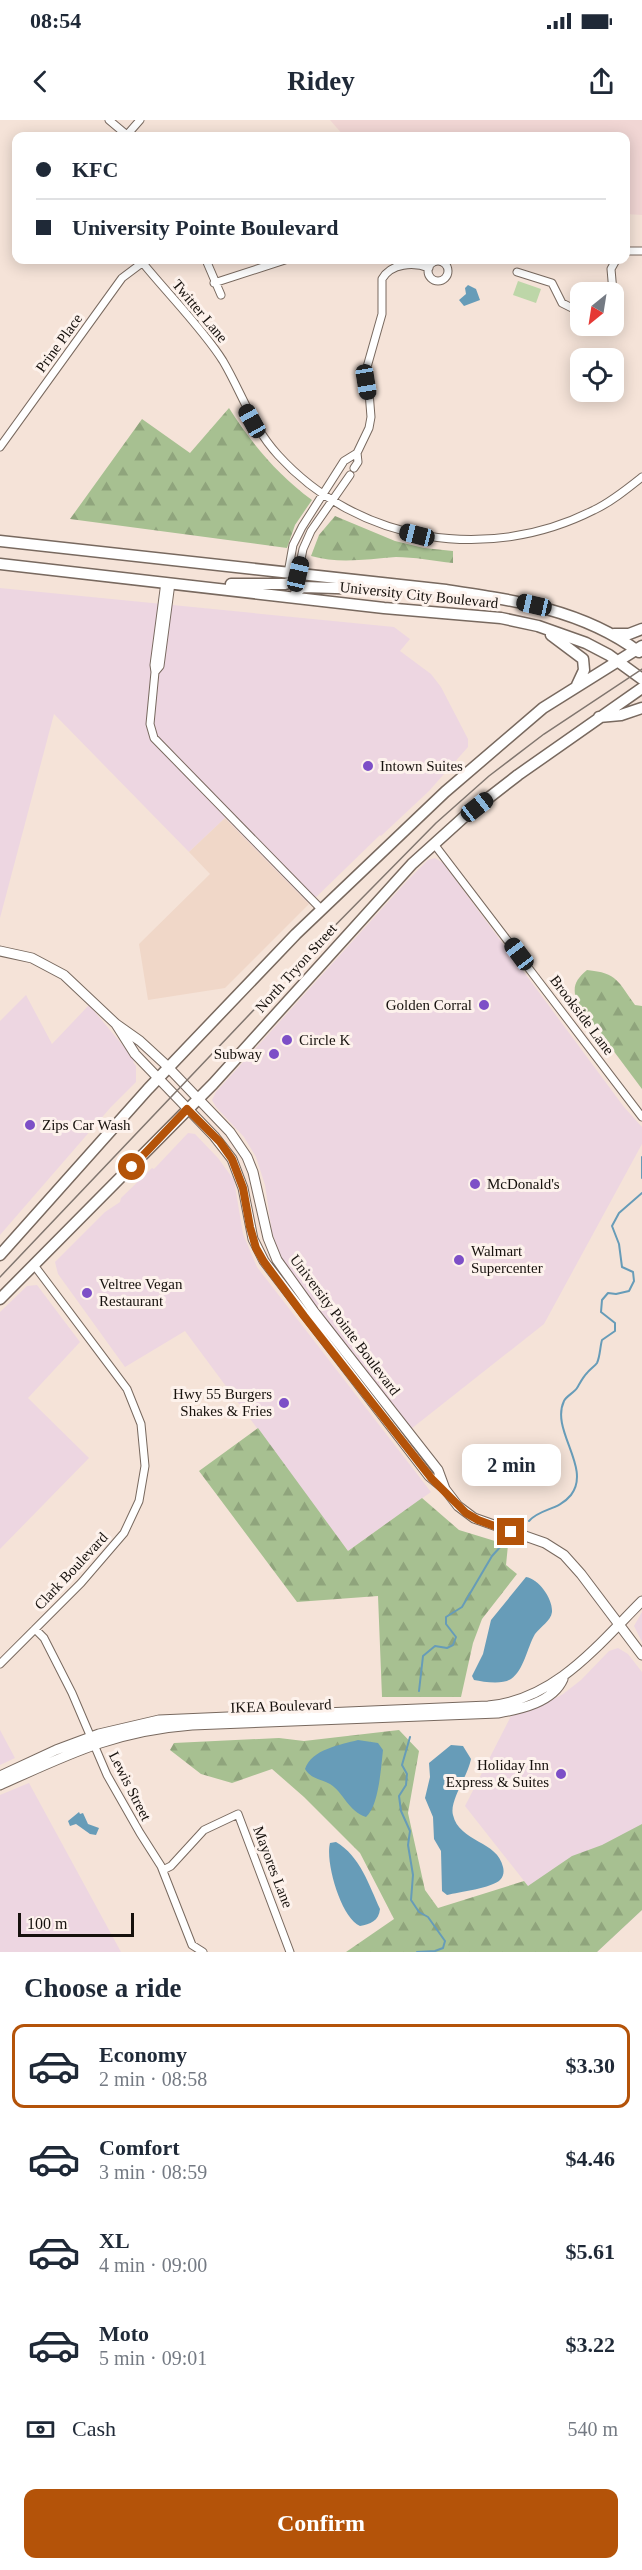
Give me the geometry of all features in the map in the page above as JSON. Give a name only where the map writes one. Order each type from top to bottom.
[{"type":"main road","name":"University City Boulevard","points":[[0,541],[446,590],[534,605],[576,618],[640,650]]},
{"type":"main road","name":"University City Boulevard","points":[[0,564],[384,608],[476,615],[529,624],[586,643],[618,661],[642,679]]},
{"type":"main road","points":[[199,587],[226,584],[285,584],[292,582],[293,573]]},
{"type":"main road","points":[[294,597],[303,587],[368,589],[390,584]]},
{"type":"main road","points":[[529,624],[553,636],[582,657],[583,673],[574,687]]},
{"type":"main road","points":[[610,633],[623,635],[642,629]]},
{"type":"main road","name":"North Tryon Street","points":[[0,1255],[168,1067],[322,910],[445,792],[503,740],[574,687],[640,650]]},
{"type":"main road","name":"North Tryon Street","points":[[0,1299],[197,1099],[377,900],[434,844],[493,795],[565,741],[642,688]]},
{"type":"main road","points":[[594,721],[642,708]]},
{"type":"street","points":[[109,120],[122,132]]},
{"type":"street","points":[[130,132],[140,120]]},
{"type":"street","name":"Prine Place","points":[[0,447],[122,278],[140,264]]},
{"type":"street","name":"Twitter Lane","points":[[146,264],[214,350],[252,421],[276,452],[323,495]]},
{"type":"street","points":[[208,264],[221,295]]},
{"type":"street","points":[[214,282],[272,264]]},
{"type":"street","points":[[293,573],[305,541],[358,462],[357,453],[369,428],[371,417],[367,367],[382,314],[382,279],[391,269],[407,264]]},
{"type":"street","points":[[415,264],[429,267]]},
{"type":"street","points":[[612,282],[611,269],[614,264]]},
{"type":"street","points":[[517,273],[552,283],[562,303],[570,307]]},
{"type":"street","points":[[293,573],[296,539],[344,461],[357,453]]},
{"type":"street","points":[[323,495],[376,523],[417,535],[445,539],[498,539],[537,533],[575,519],[614,498],[642,477]]},
{"type":"street","points":[[168,583],[154,665],[150,729],[156,741],[322,910]]},
{"type":"street","name":"Brookside Lane","points":[[434,844],[642,1117]]},
{"type":"street","points":[[0,951],[26,956],[57,970],[74,983],[116,1024]]},
{"type":"street","name":"University Pointe Boulevard","points":[[116,1024],[140,1041],[168,1067],[230,1132],[247,1157],[253,1172],[270,1245],[278,1260],[315,1313],[438,1470],[444,1489]]},
{"type":"street","name":"University Pointe Boulevard","points":[[116,1024],[128,1045],[220,1142],[236,1167],[243,1188],[250,1227],[264,1262],[432,1479],[462,1510],[478,1520],[545,1543],[564,1555],[642,1655]]},
{"type":"street","name":"Clark Boulevard","points":[[0,1664],[96,1568],[124,1533],[139,1501],[145,1459],[141,1424],[127,1389],[34,1265]]},
{"type":"street","name":"IKEA Boulevard","points":[[0,1776],[94,1740],[160,1728],[497,1705],[533,1695],[563,1679],[642,1601]]},
{"type":"street","name":"Lewis Street","points":[[35,1629],[44,1638],[94,1740],[107,1775],[163,1870],[192,1945],[203,1952]]},
{"type":"street","name":"IKEA Boulevard","points":[[0,1785],[94,1740]]},
{"type":"street","name":"Mayores Lane","points":[[163,1870],[171,1866],[204,1830],[238,1814],[290,1952]]},
{"type":"shaded area","points":[[330,120],[642,120],[642,215],[630,214],[630,132],[340,132]]},
{"type":"shaded area","points":[[0,588],[394,627],[410,639],[400,651],[431,674],[441,687],[468,739],[468,747],[429,791],[309,904],[225,818],[189,852],[54,714],[0,918]]},
{"type":"shaded area","points":[[225,818],[309,904],[225,988],[148,1000],[139,944],[210,874],[189,852]]},
{"type":"shaded area","points":[[435,858],[443,863],[624,1107],[642,1127],[642,1144],[544,1324],[411,1429],[317,1309],[279,1254],[272,1232],[265,1185],[256,1157],[244,1137],[212,1100],[216,1092],[407,881],[428,860]]},
{"type":"shaded area","points":[[26,995],[52,1044],[89,1005],[135,1060],[133,1062],[136,1066],[136,1082],[111,1107],[0,1235],[0,1021]]},
{"type":"shaded area","points":[[188,1133],[195,1134],[218,1158],[234,1180],[243,1234],[257,1267],[431,1492],[348,1551],[185,1331],[125,1367],[58,1274],[55,1262],[105,1212],[120,1202],[121,1198],[152,1168],[154,1169]]},
{"type":"shaded area","points":[[37,1285],[80,1342],[28,1398],[89,1458],[0,1549],[0,1312],[27,1286]]},
{"type":"shaded area","points":[[642,1612],[642,1642],[634,1626]]},
{"type":"shaded area","points":[[618,1648],[628,1654],[642,1672],[642,1910],[597,1952],[580,1952],[465,1806],[511,1716],[543,1705],[563,1694],[581,1680],[609,1651]]},
{"type":"shaded area","points":[[0,1730],[15,1758],[0,1765]]},
{"type":"shaded area","points":[[29,1783],[121,1952],[0,1952],[0,1795]]},
{"type":"green space","points":[[518,281],[541,289],[536,303],[513,295]]},
{"type":"green space","points":[[229,408],[266,458],[312,500],[295,525],[287,548],[70,519],[142,419],[190,453]]},
{"type":"green space","points":[[335,516],[395,541],[424,548],[453,551],[453,563],[403,557],[343,560],[311,556],[319,535]]},
{"type":"green space","points":[[587,970],[611,976],[621,985],[635,1005],[642,1006],[642,1089],[577,1002],[576,984]]},
{"type":"green space","points":[[258,1428],[348,1551],[422,1498],[459,1530],[508,1545],[506,1565],[517,1574],[482,1619],[473,1643],[461,1697],[382,1697],[378,1596],[297,1602],[199,1471]]},
{"type":"green space","points":[[399,1730],[419,1751],[408,1813],[425,1890],[438,1908],[524,1881],[528,1886],[572,1856],[602,1845],[642,1824],[642,1910],[597,1952],[346,1952],[394,1919],[360,1853],[304,1797],[272,1769],[232,1783],[201,1774],[170,1750],[174,1743],[279,1738],[304,1741]]},
{"type":"water","points":[[468,285],[476,289],[480,300],[464,306],[459,300],[466,294],[465,288]]},
{"type":"water","points":[[526,1577],[536,1581],[550,1601],[552,1612],[548,1621],[535,1634],[522,1664],[511,1679],[498,1682],[474,1680],[472,1676],[483,1654],[491,1620]]},
{"type":"water","points":[[358,1740],[378,1743],[383,1750],[377,1795],[366,1817],[355,1811],[330,1784],[313,1777],[305,1769],[320,1752]]},
{"type":"water","points":[[451,1745],[463,1746],[471,1759],[456,1796],[453,1815],[463,1831],[487,1846],[500,1858],[504,1872],[496,1883],[447,1895],[442,1891],[441,1851],[434,1839],[433,1817],[425,1798],[430,1777],[429,1763]]},
{"type":"water","points":[[79,1812],[83,1813],[88,1824],[99,1828],[96,1835],[90,1834],[76,1824],[70,1826],[68,1821]]},
{"type":"water","points":[[336,1842],[358,1863],[380,1909],[376,1919],[370,1923],[360,1926],[353,1921],[341,1901],[332,1876],[329,1852],[330,1843]]},
{"type":"waterway","points":[[642,1157],[642,1178]]},
{"type":"waterway","points":[[529,1521],[566,1500],[576,1484],[577,1473],[562,1424],[561,1412],[565,1399],[576,1390],[597,1363],[602,1340],[615,1331],[615,1323],[601,1312],[602,1300],[608,1293],[629,1291],[634,1281],[633,1272],[622,1267],[619,1244],[612,1226],[619,1213],[642,1193]]},
{"type":"waterway","points":[[419,1691],[423,1656],[435,1646],[447,1648],[453,1645],[456,1637],[446,1624],[446,1617],[462,1607],[492,1556],[502,1545]]},
{"type":"waterway","points":[[410,1737],[402,1765],[407,1774],[406,1785],[399,1796],[401,1811],[410,1831],[408,1845],[413,1875],[411,1900],[419,1912],[428,1917],[445,1941],[443,1948],[417,1952]]},
{"type":"tram line","points":[[0,1277],[305,956],[436,823],[489,776],[544,734],[642,669]]},
{"type":"place","name":"Intown Suites","points":[[368,766]]},
{"type":"place","name":"Golden Corral","points":[[484,1005]]},
{"type":"place","name":"Circle K","points":[[287,1040]]},
{"type":"place","name":"Subway","points":[[274,1054]]},
{"type":"place","name":"Zips Car Wash","points":[[30,1125]]},
{"type":"place","name":"McDonald's","points":[[475,1184]]},
{"type":"place","name":"Walmart Supercenter","points":[[459,1260]]},
{"type":"place","name":"Veltree Vegan Restaurant","points":[[87,1293]]},
{"type":"place","name":"Hwy 55 Burgers Shakes & Fries","points":[[284,1403]]},
{"type":"place","name":"Holiday Inn Express & Suites","points":[[561,1774]]},
{"type":"route","points":[[132,1167],[187,1109],[220,1142],[232,1159],[243,1188],[256,1248],[304,1316],[400,1440],[454,1502],[478,1520],[511,1532]]}]
